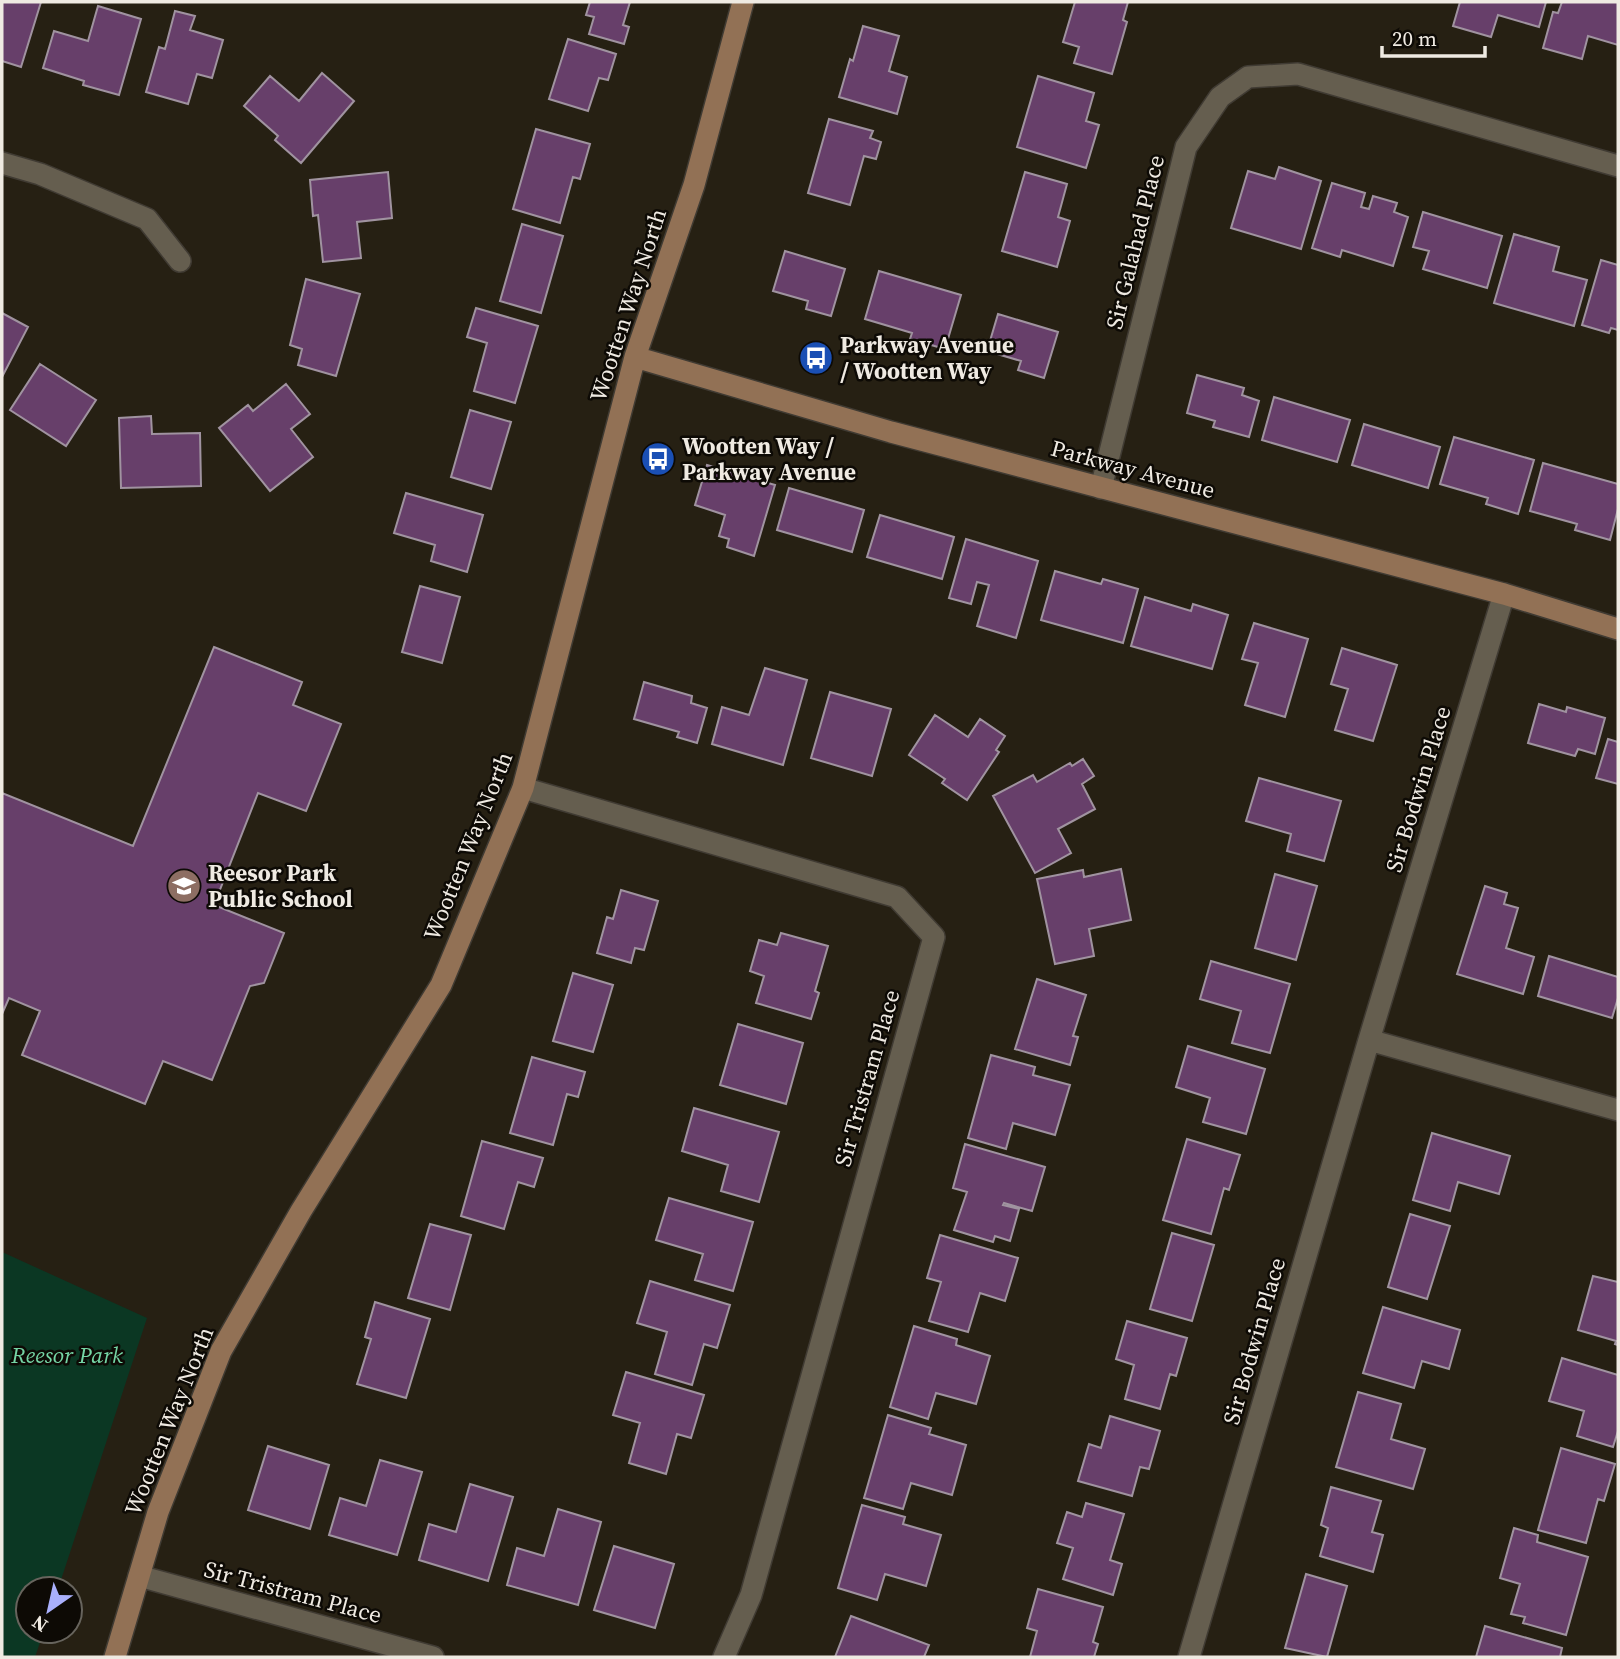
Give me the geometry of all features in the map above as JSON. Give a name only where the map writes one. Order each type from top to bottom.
[{"type":"street","name":"Wootten Way North","points":[[115,1657],[158,1512],[221,1351],[301,1211],[440,985],[523,788],[635,357],[694,185],[743,2]]},
{"type":"street","name":"Sir Galahad Place","points":[[1101,488],[1186,148],[1220,97],[1248,77],[1298,74],[1618,166]]},
{"type":"street","points":[[2,163],[52,179],[147,219],[180,261]]},
{"type":"street","name":"Parkway Avenue","points":[[635,357],[891,432],[1504,594],[1618,629]]},
{"type":"street","name":"Sir Bodwin Place","points":[[1189,1657],[1369,1040],[1504,594]]},
{"type":"street","name":"Sir Tristram Place","points":[[523,788],[897,897],[934,937],[751,1595],[724,1657]]},
{"type":"street","points":[[1369,1040],[1618,1110]]},
{"type":"street","name":"Sir Tristram Place","points":[[139,1576],[433,1657]]},
{"type":"green space","name":"Reesor Park","points":[[2,1252],[147,1318],[63,1575],[14,1575],[14,1645],[39,1645],[35,1657],[2,1657]]},
{"type":"building","points":[[2,2],[41,2],[21,67],[2,61]]},
{"type":"building","points":[[590,2],[630,2],[623,25],[629,27],[624,44],[589,34],[594,17],[586,15]]},
{"type":"building","points":[[1075,2],[1128,2],[1123,20],[1127,22],[1112,74],[1074,63],[1079,47],[1063,42]]},
{"type":"building","points":[[1460,2],[1546,2],[1539,27],[1498,15],[1491,37],[1453,26]]},
{"type":"building","points":[[1562,2],[1618,2],[1618,45],[1588,36],[1582,59],[1543,48],[1553,12],[1558,13]]},
{"type":"building","points":[[98,6],[141,19],[119,95],[83,85],[84,81],[43,68],[54,31],[88,41]]},
{"type":"building","points":[[175,11],[195,16],[190,30],[223,40],[212,78],[197,74],[188,104],[146,92],[159,47],[165,49]]},
{"type":"building","points":[[863,26],[899,36],[889,71],[907,77],[897,114],[839,97]]},
{"type":"building","points":[[568,39],[616,54],[608,80],[599,78],[588,111],[549,99]]},
{"type":"building","points":[[322,73],[354,101],[301,163],[275,140],[278,136],[244,106],[270,76],[299,101]]},
{"type":"building","points":[[1038,76],[1094,93],[1086,121],[1099,125],[1086,168],[1017,147]]},
{"type":"building","points":[[829,119],[873,131],[870,138],[881,142],[876,159],[864,156],[850,205],[808,193]]},
{"type":"building","points":[[536,129],[590,144],[580,179],[573,177],[560,223],[513,209]]},
{"type":"building","points":[[1279,167],[1321,181],[1301,249],[1231,228],[1248,171],[1275,179]]},
{"type":"building","points":[[388,172],[392,218],[357,222],[361,258],[323,262],[318,215],[313,216],[310,180]]},
{"type":"building","points":[[1025,172],[1067,184],[1058,217],[1070,221],[1057,267],[1002,251]]},
{"type":"building","points":[[1332,183],[1365,193],[1361,207],[1369,209],[1373,196],[1397,203],[1394,212],[1408,217],[1393,266],[1342,250],[1340,257],[1312,248]]},
{"type":"building","points":[[1423,212],[1502,236],[1487,288],[1423,269],[1429,251],[1413,247]]},
{"type":"building","points":[[522,224],[563,236],[541,313],[500,301]]},
{"type":"building","points":[[1514,234],[1559,247],[1553,271],[1587,280],[1574,326],[1494,303]]},
{"type":"building","points":[[785,251],[845,269],[831,316],[806,309],[808,301],[773,291]]},
{"type":"building","points":[[1601,260],[1618,265],[1618,330],[1611,328],[1609,333],[1582,325]]},
{"type":"building","points":[[879,271],[961,295],[945,349],[910,339],[912,333],[865,319]]},
{"type":"building","points":[[306,279],[360,294],[336,376],[298,365],[302,349],[290,345]]},
{"type":"building","points":[[476,308],[538,326],[515,403],[474,391],[487,343],[467,337]]},
{"type":"building","points":[[2,313],[28,327],[2,377]]},
{"type":"building","points":[[998,314],[1058,332],[1044,378],[1018,370],[1021,361],[987,351]]},
{"type":"building","points":[[40,364],[96,400],[66,446],[10,410]]},
{"type":"building","points":[[1197,375],[1244,388],[1242,395],[1259,401],[1249,437],[1213,427],[1215,421],[1187,413]]},
{"type":"building","points":[[286,384],[310,414],[291,429],[313,457],[270,491],[219,428],[248,405],[253,411]]},
{"type":"building","points":[[1274,397],[1350,420],[1337,462],[1262,440]]},
{"type":"building","points":[[470,410],[511,422],[491,489],[451,477]]},
{"type":"building","points":[[151,416],[152,434],[200,433],[201,486],[121,488],[119,418]]},
{"type":"building","points":[[1364,424],[1440,447],[1428,488],[1352,465]]},
{"type":"building","points":[[1454,437],[1534,460],[1518,514],[1486,504],[1488,498],[1440,484]]},
{"type":"building","points":[[1543,463],[1618,484],[1618,509],[1610,540],[1575,530],[1577,524],[1530,511]]},
{"type":"building","points":[[707,465],[775,485],[754,556],[727,547],[729,539],[719,536],[725,515],[695,505]]},
{"type":"building","points":[[789,488],[864,510],[852,552],[777,530]]},
{"type":"building","points":[[406,493],[483,515],[467,572],[431,561],[435,545],[394,533]]},
{"type":"building","points":[[880,515],[954,537],[942,579],[867,557]]},
{"type":"building","points":[[966,539],[1038,561],[1016,638],[977,626],[989,585],[977,582],[971,604],[949,598]]},
{"type":"building","points":[[1055,571],[1101,584],[1103,579],[1138,589],[1123,643],[1041,620]]},
{"type":"building","points":[[420,586],[460,597],[442,663],[402,652]]},
{"type":"building","points":[[1145,597],[1191,611],[1193,604],[1228,615],[1212,669],[1131,646]]},
{"type":"building","points":[[1254,623],[1308,639],[1285,717],[1245,705],[1258,663],[1242,659]]},
{"type":"building","points":[[214,647],[302,682],[293,705],[341,724],[306,811],[258,793],[214,905],[284,933],[264,983],[250,986],[212,1080],[163,1061],[145,1104],[22,1055],[40,1011],[9,998],[2,1014],[2,793],[133,846]]},
{"type":"building","points":[[1342,648],[1397,665],[1373,741],[1335,730],[1348,689],[1331,684]]},
{"type":"building","points":[[765,668],[807,680],[783,765],[712,744],[722,707],[749,715]]},
{"type":"building","points":[[644,682],[692,696],[691,703],[707,708],[697,743],[677,737],[679,732],[634,719]]},
{"type":"building","points":[[830,692],[891,709],[872,776],[811,758]]},
{"type":"building","points":[[1539,704],[1566,712],[1567,707],[1605,718],[1595,754],[1578,749],[1575,756],[1528,743]]},
{"type":"building","points":[[935,715],[968,737],[980,719],[1005,736],[996,750],[999,752],[967,800],[942,783],[945,779],[909,755]]},
{"type":"building","points":[[1608,739],[1618,742],[1618,784],[1596,778]]},
{"type":"building","points":[[1083,759],[1094,776],[1082,784],[1095,809],[1058,829],[1071,853],[1035,873],[993,796],[1033,775],[1037,782],[1070,763],[1072,766]]},
{"type":"building","points":[[1259,778],[1341,801],[1324,861],[1287,851],[1291,834],[1246,821]]},
{"type":"building","points":[[1121,869],[1131,920],[1089,929],[1094,956],[1055,964],[1037,879],[1083,870],[1084,877]]},
{"type":"building","points":[[1275,874],[1317,886],[1296,960],[1255,948]]},
{"type":"building","points":[[1485,886],[1507,893],[1504,904],[1518,908],[1506,948],[1534,957],[1523,994],[1457,974]]},
{"type":"building","points":[[621,890],[658,901],[644,950],[635,948],[631,963],[597,953],[607,917],[613,919]]},
{"type":"building","points":[[781,933],[828,946],[815,991],[819,993],[811,1019],[756,1003],[764,976],[750,971],[759,940],[777,945]]},
{"type":"building","points":[[1549,956],[1618,977],[1618,998],[1612,1018],[1538,996]]},
{"type":"building","points":[[1211,961],[1290,984],[1270,1053],[1232,1043],[1241,1011],[1200,999]]},
{"type":"building","points":[[573,973],[613,985],[593,1052],[553,1041]]},
{"type":"building","points":[[1037,979],[1086,995],[1073,1036],[1078,1037],[1070,1065],[1015,1049]]},
{"type":"building","points":[[738,1024],[803,1043],[786,1104],[720,1085]]},
{"type":"building","points":[[1188,1046],[1265,1069],[1246,1134],[1203,1122],[1210,1098],[1176,1087]]},
{"type":"building","points":[[991,1055],[1035,1067],[1033,1075],[1070,1085],[1055,1135],[1013,1123],[1006,1149],[968,1138]]},
{"type":"building","points":[[532,1057],[585,1072],[578,1097],[567,1094],[553,1145],[510,1133]]},
{"type":"building","points":[[694,1108],[779,1132],[759,1202],[721,1191],[728,1165],[682,1151]]},
{"type":"building","points":[[1432,1133],[1510,1156],[1499,1194],[1458,1182],[1450,1211],[1413,1200]]},
{"type":"building","points":[[1187,1139],[1240,1155],[1229,1190],[1224,1188],[1211,1234],[1163,1220]]},
{"type":"building","points":[[482,1141],[543,1158],[534,1187],[518,1182],[504,1229],[461,1216]]},
{"type":"building","points":[[965,1144],[1045,1167],[1032,1211],[1004,1203],[1003,1205],[1019,1209],[1010,1241],[995,1236],[993,1242],[954,1230],[967,1192],[953,1188]]},
{"type":"building","points":[[669,1198],[753,1222],[733,1291],[695,1280],[703,1254],[656,1240]]},
{"type":"building","points":[[1410,1214],[1450,1226],[1427,1299],[1388,1287]]},
{"type":"building","points":[[430,1224],[471,1235],[450,1310],[408,1298]]},
{"type":"building","points":[[1172,1233],[1214,1245],[1192,1321],[1150,1309]]},
{"type":"building","points":[[940,1235],[1018,1258],[1005,1301],[980,1293],[968,1332],[929,1321],[941,1282],[927,1278]]},
{"type":"building","points":[[1593,1276],[1618,1282],[1618,1345],[1615,1344],[1616,1341],[1578,1330]]},
{"type":"building","points":[[650,1281],[730,1305],[717,1348],[704,1344],[692,1385],[655,1374],[667,1332],[637,1323]]},
{"type":"building","points":[[375,1302],[430,1319],[406,1398],[357,1384],[371,1339],[365,1337]]},
{"type":"building","points":[[1383,1307],[1460,1330],[1449,1369],[1422,1361],[1414,1388],[1363,1373]]},
{"type":"building","points":[[1127,1321],[1187,1338],[1176,1376],[1170,1374],[1160,1409],[1125,1399],[1134,1365],[1116,1359]]},
{"type":"building","points":[[914,1326],[957,1339],[956,1345],[990,1356],[976,1404],[936,1393],[928,1419],[890,1407]]},
{"type":"building","points":[[1562,1358],[1618,1375],[1618,1431],[1613,1447],[1577,1436],[1584,1411],[1549,1401]]},
{"type":"building","points":[[626,1372],[704,1395],[691,1438],[677,1434],[666,1474],[629,1463],[640,1423],[613,1415]]},
{"type":"building","points":[[1358,1392],[1401,1404],[1391,1439],[1425,1449],[1413,1489],[1336,1467]]},
{"type":"building","points":[[888,1415],[931,1428],[929,1434],[966,1445],[952,1495],[911,1483],[903,1509],[864,1498]]},
{"type":"building","points":[[1110,1416],[1160,1431],[1149,1469],[1140,1467],[1132,1496],[1078,1481],[1089,1444],[1101,1448]]},
{"type":"building","points":[[268,1446],[329,1465],[310,1529],[248,1510]]},
{"type":"building","points":[[1561,1448],[1615,1464],[1604,1501],[1598,1499],[1586,1543],[1538,1530]]},
{"type":"building","points":[[380,1460],[422,1472],[397,1555],[329,1535],[340,1498],[366,1506]]},
{"type":"building","points":[[470,1484],[513,1497],[488,1581],[419,1560],[429,1524],[456,1532]]},
{"type":"building","points":[[1331,1487],[1381,1501],[1372,1532],[1383,1535],[1373,1572],[1320,1556],[1328,1528],[1321,1525]]},
{"type":"building","points":[[1086,1503],[1124,1514],[1110,1560],[1122,1564],[1113,1595],[1063,1579],[1073,1548],[1057,1543],[1067,1512],[1082,1517]]},
{"type":"building","points":[[862,1505],[905,1517],[903,1524],[941,1535],[926,1586],[885,1574],[877,1600],[838,1588]]},
{"type":"building","points":[[558,1509],[601,1522],[578,1605],[507,1585],[517,1548],[544,1556]]},
{"type":"building","points":[[1514,1528],[1538,1535],[1537,1542],[1588,1557],[1566,1635],[1523,1623],[1525,1617],[1511,1614],[1520,1584],[1500,1578]]},
{"type":"building","points":[[614,1546],[674,1564],[655,1628],[594,1610]]},
{"type":"building","points":[[1306,1574],[1347,1586],[1327,1657],[1285,1648]]},
{"type":"building","points":[[1038,1589],[1103,1607],[1093,1642],[1098,1644],[1094,1657],[1030,1657],[1037,1631],[1027,1628]]},
{"type":"building","points":[[851,1616],[929,1645],[924,1657],[835,1657]]},
{"type":"building","points":[[1485,1626],[1562,1648],[1560,1657],[1476,1657]]},
{"type":"place","name":"Parkway Avenue / Wootten Way","points":[[816,358]]},
{"type":"place","name":"Wootten Way / Parkway Avenue","points":[[658,459]]},
{"type":"place","name":"Reesor Park Public School","points":[[184,886]]}]
